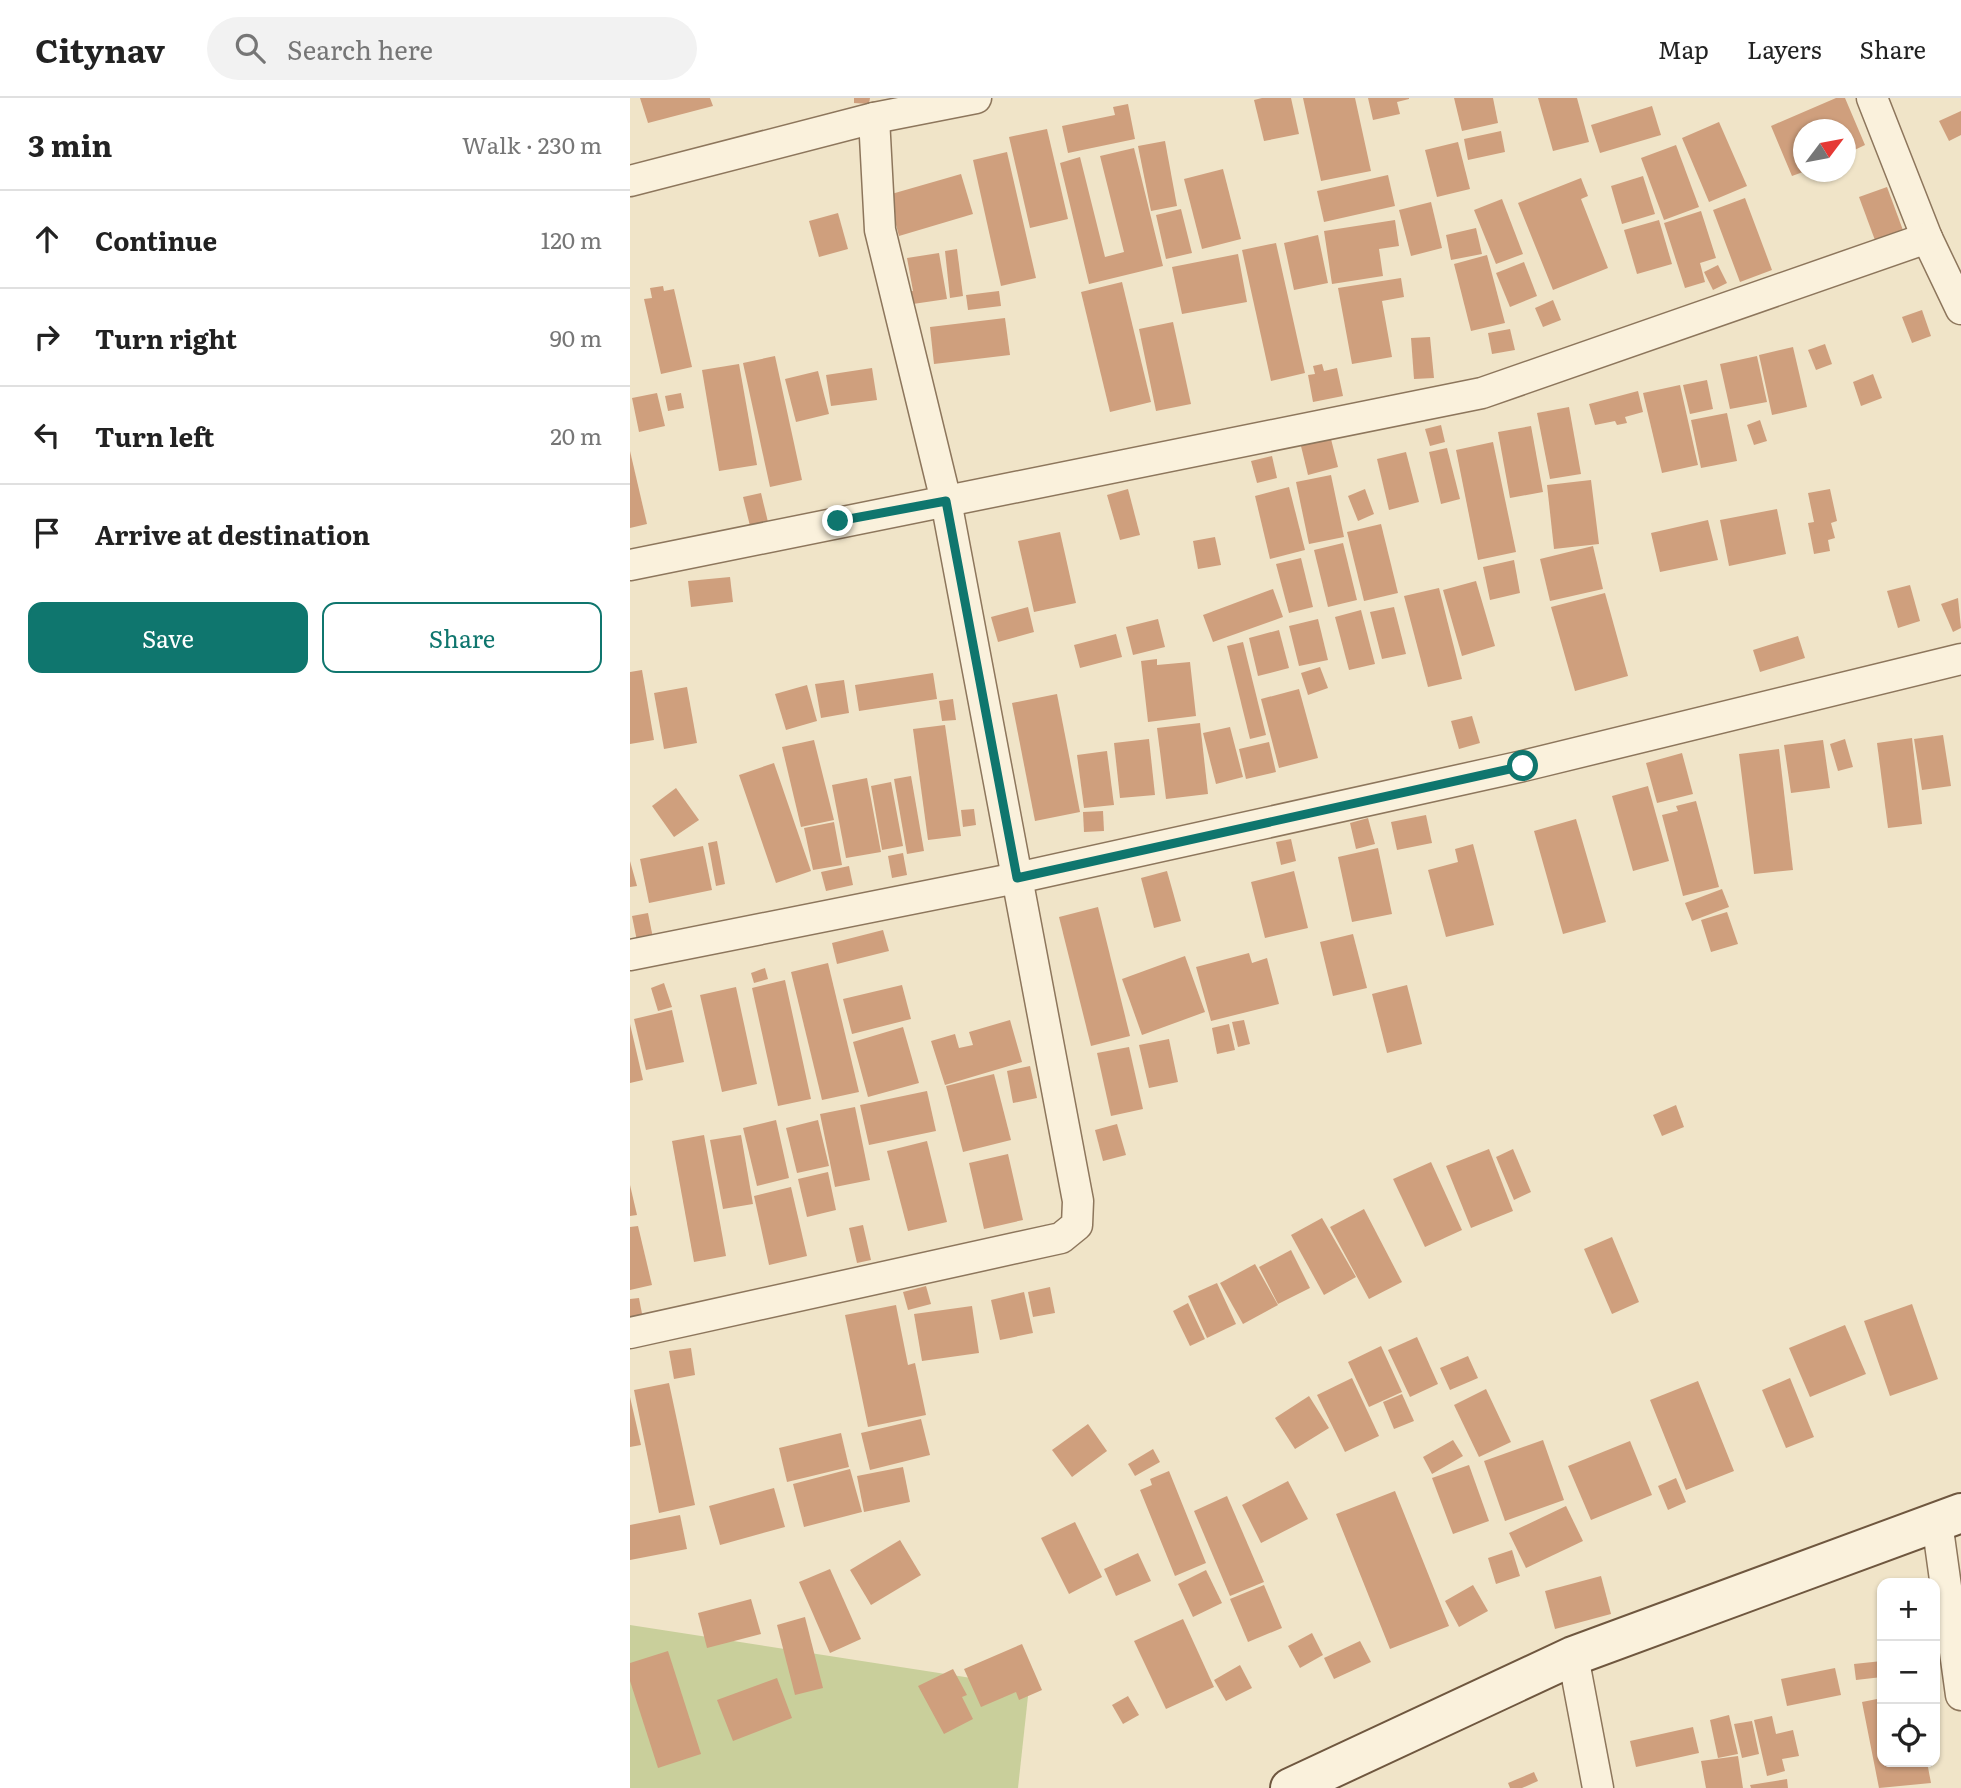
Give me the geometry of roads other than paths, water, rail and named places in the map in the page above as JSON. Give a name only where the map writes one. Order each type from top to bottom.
[{"type":"street","points":[[630,181],[874,118],[976,98]]},
{"type":"street","points":[[1872,98],[1942,251],[1961,309]]},
{"type":"street","points":[[630,1333],[1060,1238],[1077,1225],[1078,1201],[946,501],[880,230],[874,118]]},
{"type":"street","points":[[630,565],[1482,393],[1942,251]]},
{"type":"street","points":[[630,955],[1017,878],[1523,766],[1961,659]]},
{"type":"street","points":[[1290,1788],[1573,1656],[1949,1517],[1961,1695]]},
{"type":"street","points":[[1573,1656],[1598,1788]]}]
